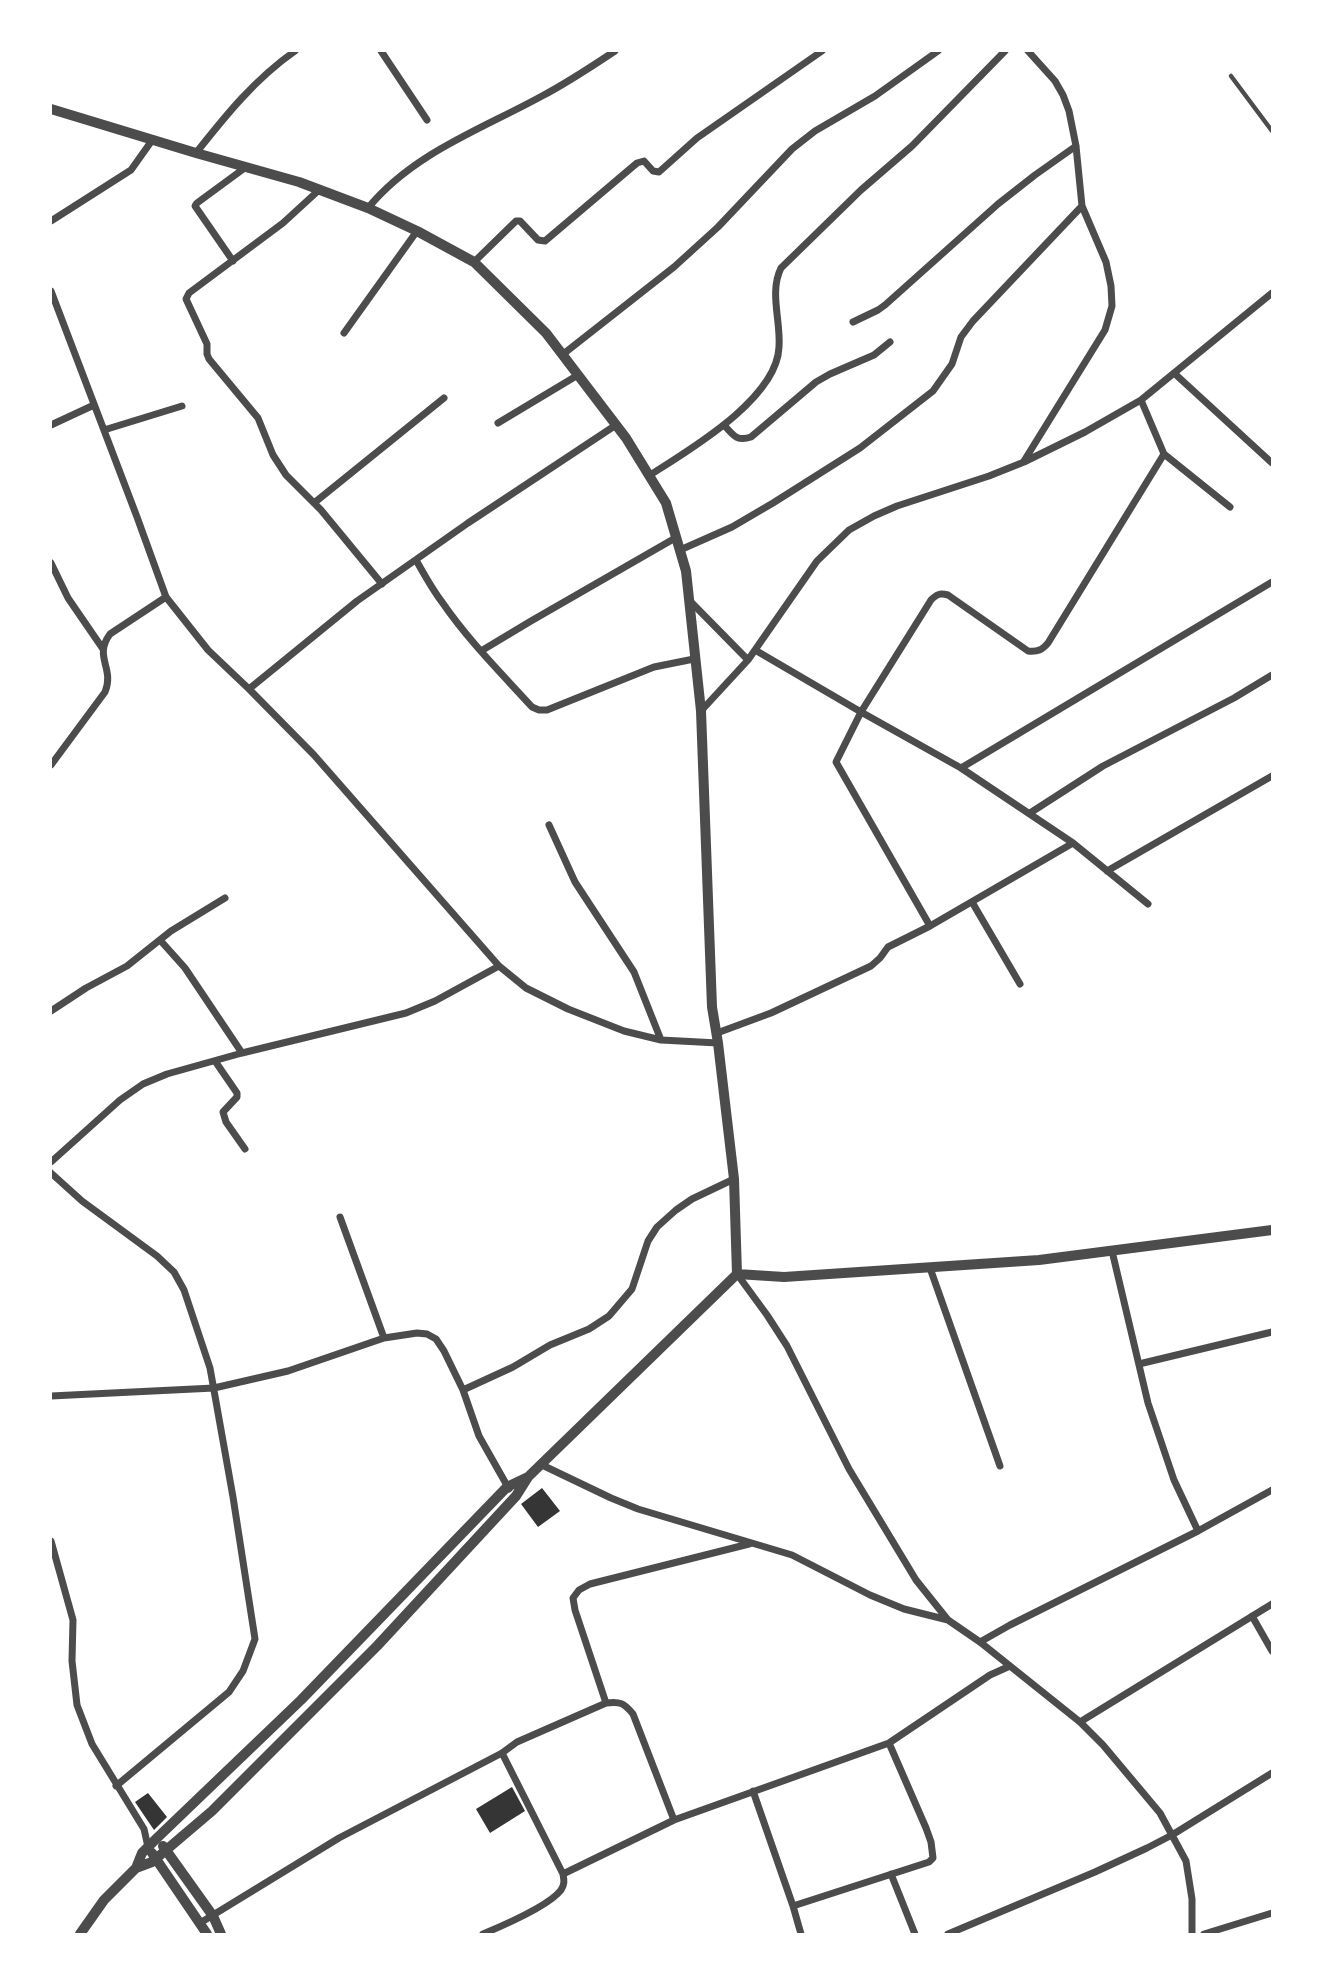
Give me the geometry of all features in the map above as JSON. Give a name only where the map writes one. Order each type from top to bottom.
[{"type":"street","points":[[381,51],[427,120]]},
{"type":"street","points":[[368,208],[394,180],[414,165],[544,95],[615,51]]},
{"type":"street","points":[[474,262],[516,221],[520,220],[525,224],[538,240],[545,241],[637,163],[644,162],[656,172],[662,170],[697,138],[822,51]]},
{"type":"street","points":[[562,355],[674,267],[719,227],[792,149],[815,131],[875,96],[937,51]]},
{"type":"street","points":[[650,475],[724,425],[759,391],[773,369],[780,349],[775,290],[776,278],[781,268],[861,190],[912,146],[1005,51]]},
{"type":"street","points":[[1024,461],[1105,330],[1112,306],[1106,262],[1082,206],[1076,146],[1069,111],[1055,81],[1028,51]]},
{"type":"street","points":[[196,153],[239,99],[290,52]]},
{"type":"street","points":[[51,109],[299,182],[368,208],[474,262],[546,334],[616,425],[650,475],[666,503],[686,571],[701,711],[712,1007],[734,1179],[737,1274],[787,1346],[849,1469],[916,1580],[948,1620],[981,1642],[1080,1722],[1160,1813],[1186,1861],[1192,1899],[1192,1934]]},
{"type":"street","points":[[51,221],[131,170],[153,139]]},
{"type":"street","points":[[853,322],[886,304],[998,204],[1076,146]]},
{"type":"street","points":[[233,261],[195,206],[246,167]]},
{"type":"street","points":[[319,190],[297,212],[189,293],[186,299],[207,344],[206,355],[258,418],[273,455],[286,475],[314,503],[382,584]]},
{"type":"street","points":[[680,550],[732,527],[773,503],[860,448],[933,391],[951,364],[961,337],[973,321],[1082,206]]},
{"type":"street","points":[[344,333],[417,231]]},
{"type":"street","points":[[51,291],[166,597],[208,650],[314,755],[499,967],[526,988],[568,1009],[624,1031],[661,1040],[717,1038],[871,965],[888,947],[930,926],[1073,843]]},
{"type":"street","points":[[701,711],[748,660],[817,561],[849,530],[897,506],[989,475],[1085,432],[1141,400],[1272,293]]},
{"type":"street","points":[[724,425],[736,438],[751,437],[816,382],[874,355],[890,342]]},
{"type":"street","points":[[1174,373],[1272,463]]},
{"type":"street","points":[[498,423],[578,375]]},
{"type":"street","points":[[314,503],[444,398]]},
{"type":"street","points":[[1141,400],[1164,454],[1230,507]]},
{"type":"street","points":[[51,425],[94,405]]},
{"type":"street","points":[[104,430],[182,406]]},
{"type":"street","points":[[250,689],[357,601],[468,523],[616,425]]},
{"type":"street","points":[[930,926],[836,762],[861,712],[936,595],[948,595],[1028,651],[1043,649],[1164,454]]},
{"type":"street","points":[[481,652],[677,537]]},
{"type":"street","points":[[416,560],[440,601],[481,652],[532,707],[539,710],[547,710],[654,667],[694,659]]},
{"type":"street","points":[[51,563],[68,598],[103,649],[109,674],[105,691],[51,765]]},
{"type":"street","points":[[961,768],[1272,582]]},
{"type":"street","points":[[103,649],[110,634],[166,597]]},
{"type":"street","points":[[689,601],[748,660]]},
{"type":"street","points":[[755,649],[961,768],[1073,843],[1148,904]]},
{"type":"street","points":[[1030,813],[1103,766],[1234,698],[1272,675]]},
{"type":"street","points":[[1107,871],[1272,776]]},
{"type":"street","points":[[549,824],[575,882],[634,972],[661,1040]]},
{"type":"street","points":[[51,1012],[86,988],[127,966],[160,940],[225,898]]},
{"type":"street","points":[[972,902],[1020,985]]},
{"type":"street","points":[[160,940],[185,968],[242,1053]]},
{"type":"street","points":[[51,1162],[120,1100],[143,1084],[167,1074],[242,1053],[406,1013],[435,1001],[499,967]]},
{"type":"street","points":[[215,1061],[237,1093],[237,1097],[223,1111],[226,1122],[245,1149]]},
{"type":"street","points":[[51,1173],[82,1201],[157,1256],[174,1272],[184,1290],[210,1368],[255,1639],[243,1671],[229,1692],[116,1786]]},
{"type":"street","points":[[463,1390],[513,1367],[550,1345],[589,1329],[609,1316],[632,1289],[648,1241],[657,1227],[692,1199],[734,1179]]},
{"type":"street","points":[[340,1217],[384,1338]]},
{"type":"street","points":[[80,1934],[104,1900],[136,1868],[142,1853],[301,1700],[507,1487],[528,1477],[542,1465],[737,1274],[784,1278],[1039,1260],[1272,1230]]},
{"type":"street","points":[[1112,1251],[1148,1403],[1174,1480],[1198,1531]]},
{"type":"street","points":[[930,1268],[1000,1465]]},
{"type":"street","points":[[1139,1364],[1272,1332]]},
{"type":"street","points":[[51,1396],[214,1388],[288,1371],[384,1338],[427,1334],[436,1339],[463,1390],[479,1436],[507,1487],[516,1496]]},
{"type":"street","points":[[542,1465],[611,1499],[792,1555],[870,1595],[904,1609],[948,1620]]},
{"type":"street","points":[[136,1868],[152,1862],[212,1811],[377,1646],[516,1496],[528,1477]]},
{"type":"street","points":[[981,1642],[1272,1490]]},
{"type":"street","points":[[51,1541],[73,1620],[72,1661],[77,1705],[92,1744],[144,1829],[148,1847],[207,1934]]},
{"type":"street","points":[[606,1703],[575,1610],[573,1598],[579,1590],[590,1584],[750,1543]]},
{"type":"street","points":[[1080,1722],[1272,1604]]},
{"type":"street","points":[[1252,1616],[1272,1651]]},
{"type":"street","points":[[562,1874],[674,1820],[889,1742],[990,1675],[1010,1666]]},
{"type":"street","points":[[200,1923],[339,1838],[502,1753],[517,1742],[606,1703],[618,1702],[626,1705],[632,1714],[674,1820]]},
{"type":"street","points":[[793,1906],[929,1862],[933,1858],[926,1828],[889,1742]]},
{"type":"street","points":[[483,1934],[550,1900],[564,1883],[502,1753]]},
{"type":"street","points":[[948,1934],[1095,1872],[1172,1835],[1272,1773]]},
{"type":"street","points":[[753,1791],[801,1934]]},
{"type":"street","points":[[144,1829],[157,1838],[166,1850],[213,1916],[221,1934]]},
{"type":"street","points":[[891,1874],[915,1934]]},
{"type":"street","points":[[1204,1934],[1272,1913]]},
{"type":"lane","points":[[1231,76],[1272,131]]},
{"type":"building","points":[[542,1488],[560,1511],[538,1527],[521,1504]]},
{"type":"building","points":[[512,1787],[525,1811],[490,1833],[476,1809]]},
{"type":"building","points":[[148,1793],[167,1817],[154,1830],[135,1802]]}]
